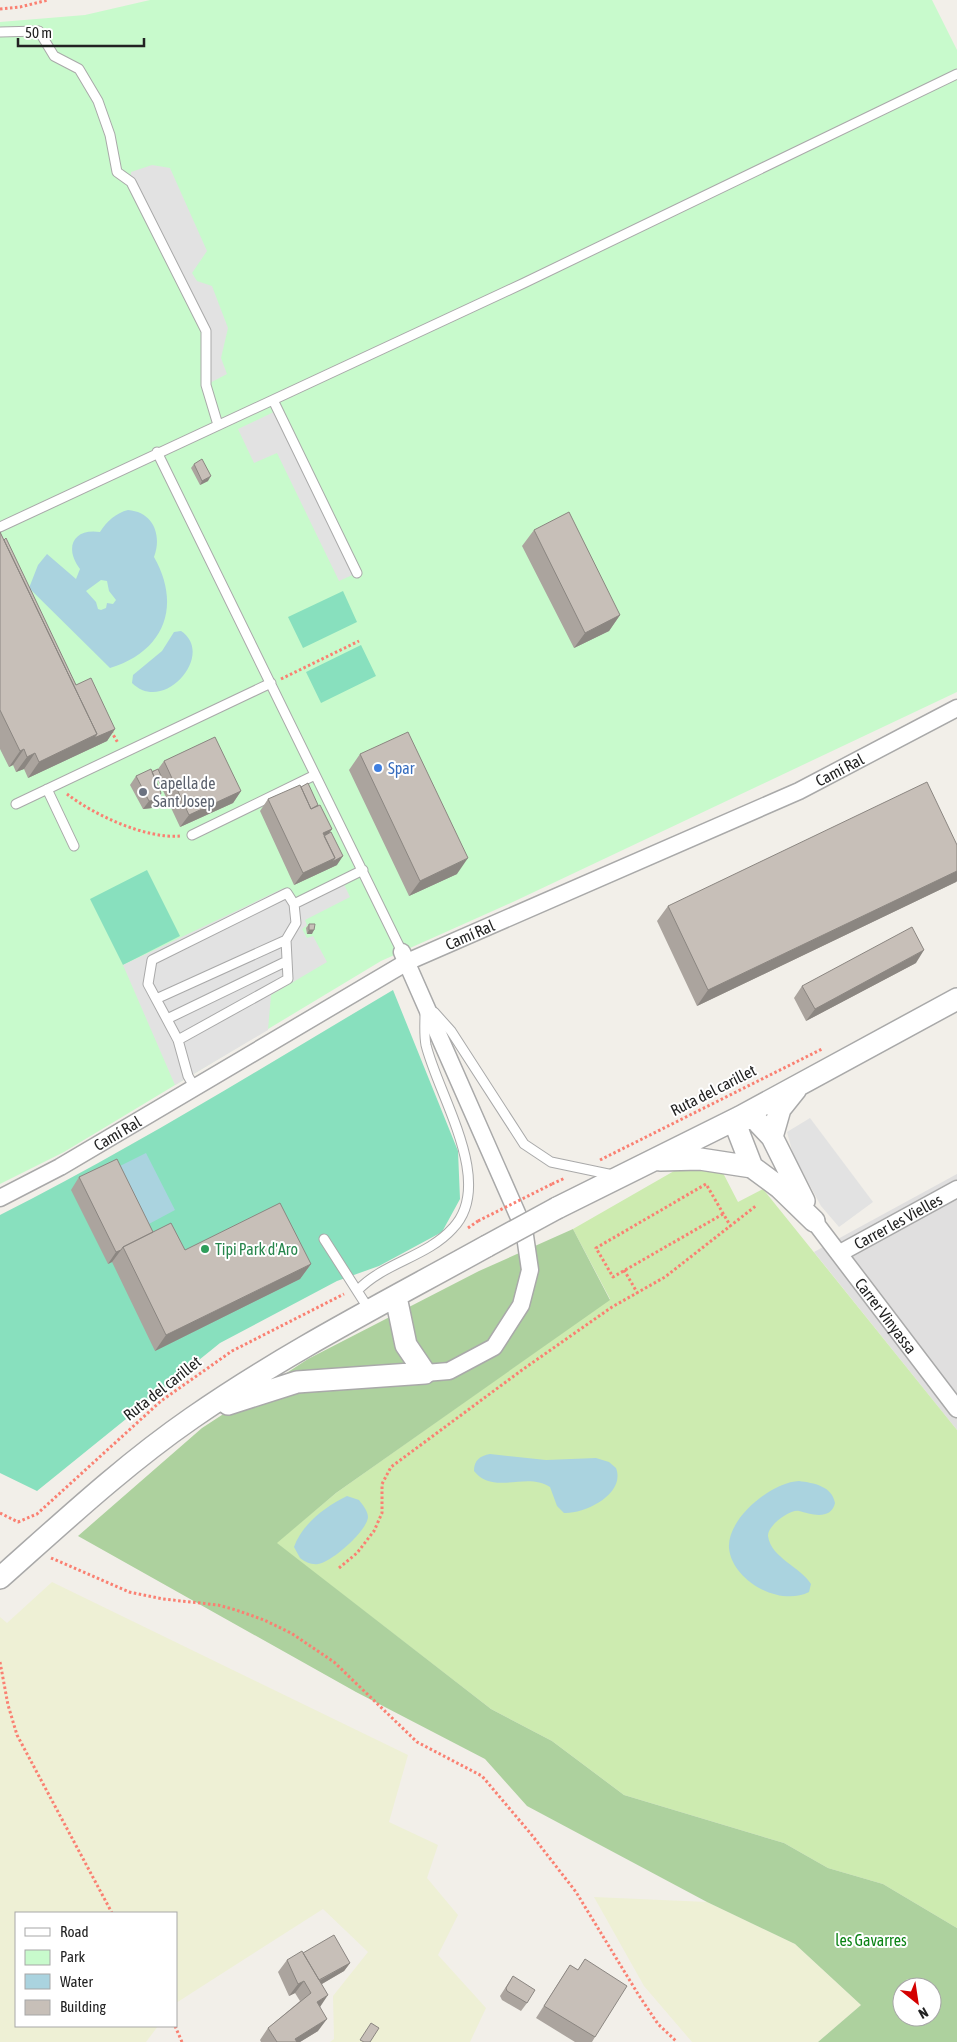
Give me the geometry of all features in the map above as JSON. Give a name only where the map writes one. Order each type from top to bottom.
[{"type":"street","name":"Camí Ral","points":[[0,1198],[60,1167],[195,1088],[405,957],[798,791],[957,708]]},
{"type":"street","points":[[191,1419],[234,1401],[297,1382],[449,1372],[494,1347],[521,1304],[530,1270],[524,1229],[405,957]]},
{"type":"street","points":[[0,1578],[152,1447],[242,1385],[370,1311],[557,1208],[740,1117],[957,999]]},
{"type":"street","points":[[772,1137],[780,1109],[800,1084]]},
{"type":"street","points":[[740,1117],[755,1119],[772,1137],[814,1222]]},
{"type":"street","points":[[740,1117],[738,1131],[752,1167]]},
{"type":"street","points":[[652,1161],[700,1158],[752,1167],[779,1187],[814,1222]]},
{"type":"street","name":"Carrer les Vielles","points":[[840,1253],[957,1189]]},
{"type":"street","name":"Carrer Vinyassa","points":[[814,1222],[840,1253],[956,1405]]},
{"type":"street","points":[[396,1297],[406,1345],[425,1373]]},
{"type":"lane","points":[[0,32],[39,31],[54,56],[79,69],[98,101],[110,134],[117,172],[131,182],[206,331],[206,385],[218,425]]},
{"type":"lane","points":[[0,527],[157,452],[524,283],[957,74]]},
{"type":"lane","points":[[273,400],[357,573]]},
{"type":"lane","points":[[157,452],[405,957]]},
{"type":"lane","points":[[16,804],[271,683]]},
{"type":"lane","points":[[192,835],[315,774]]},
{"type":"lane","points":[[52,787],[74,846]]},
{"type":"lane","points":[[294,904],[363,870]]},
{"type":"lane","points":[[178,1040],[288,979],[286,940],[296,923],[294,904],[286,894],[152,960],[148,984],[178,1040],[188,1076],[195,1088]]},
{"type":"lane","points":[[156,999],[286,940]]},
{"type":"lane","points":[[167,1019],[287,961]]},
{"type":"lane","points":[[424,1002],[451,1031],[524,1144],[551,1162],[621,1176]]},
{"type":"lane","points":[[358,1290],[371,1276],[435,1244],[454,1228],[468,1205],[470,1176],[450,1110],[426,1044],[424,1002]]},
{"type":"lane","points":[[324,1239],[370,1311]]},
{"type":"path","points":[[0,9],[48,0]]},
{"type":"path","points":[[271,683],[360,642]]},
{"type":"path","points":[[105,728],[113,733]]},
{"type":"path","points":[[52,787],[119,823],[151,835],[192,835]]},
{"type":"path","name":"Ruta del carillet","points":[[478,1221],[830,1045]]},
{"type":"path","points":[[723,1214],[612,1277],[596,1248],[706,1184],[731,1227]]},
{"type":"path","points":[[339,1568],[357,1553],[374,1532],[382,1513],[382,1484],[391,1467],[522,1370],[612,1307],[638,1294],[672,1272],[757,1205]]},
{"type":"path","points":[[624,1270],[638,1294]]},
{"type":"path","name":"Ruta del carillet","points":[[0,1513],[18,1522],[37,1514],[161,1401],[224,1356],[316,1307],[358,1290]]},
{"type":"path","points":[[32,1550],[129,1592],[163,1600],[218,1605],[264,1620],[291,1633],[334,1662],[417,1742],[482,1776],[576,1892],[658,2024],[677,2042]]},
{"type":"path","points":[[0,1662],[16,1735],[111,1912]]},
{"type":"path","points":[[174,2027],[182,2042]]},
{"type":"shaded area","points":[[152,165],[170,168],[207,251],[192,273],[197,281],[212,286],[228,328],[221,358],[227,374],[206,385],[206,331],[131,182],[131,172]]},
{"type":"shaded area","points":[[278,410],[357,573],[339,581],[277,453],[254,463],[238,429]]},
{"type":"shaded area","points":[[342,880],[350,897],[305,920],[307,925],[302,929],[307,938],[313,936],[327,962],[271,995],[268,1030],[175,1085],[123,965],[284,888],[294,904]]},
{"type":"shaded area","points":[[810,1118],[873,1202],[839,1227],[821,1206],[793,1154],[787,1132]]},
{"type":"shaded area","points":[[957,1174],[957,1430],[814,1252]]},
{"type":"green space","points":[[150,0],[932,0],[957,50],[957,692],[515,901],[381,961],[64,1152],[0,1184],[0,22],[85,15]]},
{"type":"green space","points":[[343,591],[357,622],[303,648],[288,617]]},
{"type":"green space","points":[[361,645],[376,676],[321,703],[306,672]]},
{"type":"green space","points":[[147,870],[180,936],[123,965],[90,899]]},
{"type":"green space","name":"Tipi Park d'Aro","points":[[393,990],[458,1151],[460,1199],[442,1232],[379,1266],[337,1281],[220,1343],[37,1491],[0,1473],[0,1215],[149,1134]]},
{"type":"green space","points":[[681,1167],[722,1171],[738,1202],[763,1189],[957,1430],[957,1928],[883,1884],[828,1868],[784,1843],[624,1795],[552,1741],[491,1709],[276,1543],[336,1493],[610,1299],[573,1229]]},
{"type":"green space","name":"les Gavarres","points":[[573,1229],[610,1300],[336,1493],[277,1543],[491,1709],[552,1741],[624,1795],[784,1843],[828,1868],[883,1884],[957,1928],[957,2042],[818,2042],[861,2005],[795,1944],[707,1902],[527,1806],[485,1759],[356,1692],[78,1536],[202,1428],[308,1359],[479,1271]]},
{"type":"green space","points":[[52,1582],[408,1755],[389,1822],[438,1845],[427,1878],[458,1915],[438,1955],[486,2008],[470,2042],[330,2042],[334,2039],[333,1996],[368,1952],[323,1909],[178,2002],[178,1912],[15,1912],[15,2027],[157,2027],[146,2042],[0,2042],[0,1617],[7,1623]]},
{"type":"green space","points":[[594,1897],[707,1902],[795,1944],[861,2005],[818,2042],[692,2042],[644,1986]]},
{"type":"water","points":[[128,510],[144,515],[154,526],[157,541],[154,557],[167,593],[167,609],[163,625],[155,639],[144,651],[129,661],[110,668],[29,588],[38,565],[47,554],[76,579],[80,569],[73,554],[72,547],[74,541],[83,533],[100,532],[112,518]],"holes":[[[101,580],[107,581],[109,591],[116,600],[113,604],[107,603],[106,608],[101,610],[98,609],[96,602],[86,591]]]},
{"type":"water","points":[[181,631],[190,641],[193,653],[189,666],[182,678],[171,687],[158,692],[145,691],[132,683],[133,675],[162,651],[174,632]]},
{"type":"water","points":[[146,1153],[175,1210],[147,1225],[118,1167]]},
{"type":"water","points":[[490,1454],[546,1460],[596,1458],[609,1462],[616,1468],[617,1477],[615,1486],[602,1501],[582,1510],[564,1513],[557,1506],[550,1487],[541,1483],[531,1481],[501,1483],[491,1482],[482,1478],[474,1471],[476,1461]]},
{"type":"water","points":[[799,1481],[822,1486],[830,1493],[835,1503],[833,1509],[820,1515],[795,1511],[785,1515],[771,1528],[768,1536],[770,1544],[780,1556],[800,1572],[811,1584],[809,1592],[797,1596],[785,1596],[759,1588],[739,1571],[732,1560],[729,1548],[730,1537],[735,1525],[743,1514],[764,1495],[788,1483]]},
{"type":"water","points":[[347,1496],[359,1500],[367,1512],[368,1517],[362,1530],[340,1552],[324,1562],[313,1564],[300,1558],[294,1547],[309,1523],[323,1510]]},
{"type":"building","points":[[202,459],[211,476],[202,481],[194,464]]},
{"type":"building","points":[[569,512],[620,615],[585,633],[534,530]]},
{"type":"building","points":[[0,532],[97,734],[39,762],[35,753],[27,757],[24,749],[20,751],[0,710]]},
{"type":"building","points":[[6,538],[76,685],[91,678],[115,729],[94,738],[97,734],[4,540]]},
{"type":"building","points":[[408,732],[468,858],[420,881],[360,754]]},
{"type":"building","points":[[215,737],[241,791],[189,815],[164,761]]},
{"type":"building","points":[[151,769],[161,793],[158,800],[149,801],[136,776]]},
{"type":"building","points":[[158,769],[161,776],[155,779],[152,772]]},
{"type":"building","points":[[927,782],[957,845],[957,871],[708,990],[668,906]]},
{"type":"building","points":[[308,783],[318,805],[311,809],[301,787]]},
{"type":"building","points":[[300,785],[311,809],[320,805],[332,829],[323,833],[335,858],[303,873],[268,799]]},
{"type":"building","points":[[331,832],[343,856],[332,862],[335,858],[324,836]]},
{"type":"building","points":[[309,924],[315,924],[314,930],[309,930]]},
{"type":"building","points":[[912,927],[924,950],[815,1009],[802,986]]},
{"type":"building","points":[[117,1159],[153,1232],[116,1252],[79,1177]]},
{"type":"building","name":"Tipi Park d'Aro","points":[[280,1203],[311,1264],[166,1335],[123,1247],[171,1223],[185,1250]]},
{"type":"building","points":[[334,1935],[350,1963],[319,1980],[303,1953]]},
{"type":"building","points":[[302,1951],[328,1995],[317,2002],[327,2019],[295,2039],[297,2042],[277,2042],[268,2028],[311,1993],[304,1981],[298,1984],[287,1960]]},
{"type":"building","points":[[585,1959],[627,1986],[595,2037],[544,2006],[570,1965],[578,1970]]},
{"type":"building","points":[[513,1976],[535,1990],[527,2003],[507,1991],[506,1988]]},
{"type":"building","points":[[371,2023],[379,2028],[370,2042],[360,2040]]},
{"type":"place","name":"Spar","points":[[378,768]]},
{"type":"place","name":"Capella de Sant Josep","points":[[143,792]]},
{"type":"place","name":"Tipi Park d'Aro","points":[[205,1249]]}]
